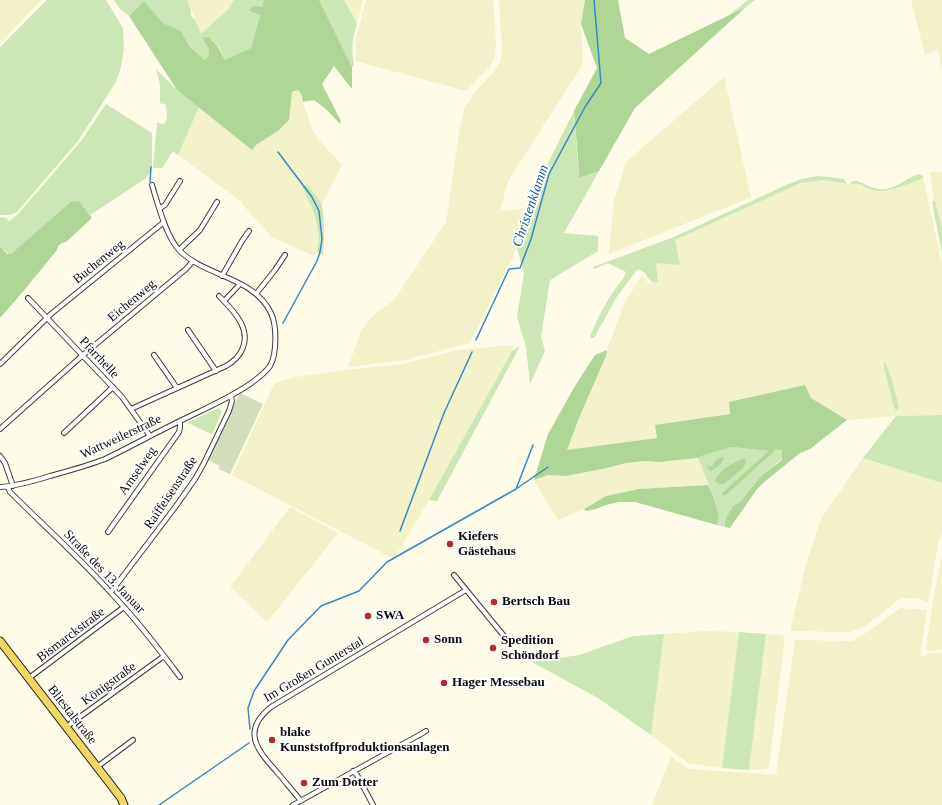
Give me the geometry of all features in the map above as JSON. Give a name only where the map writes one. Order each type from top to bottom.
[{"type":"main road","name":"Bliestalstraße","points":[[0,641],[121,798],[124,805]]},
{"type":"street","points":[[160,208],[165,205],[180,180]]},
{"type":"street","name":"Wattweilerstraße","points":[[0,487],[8,487],[30,482],[91,464],[117,453],[231,396],[262,374],[273,359],[275,348],[274,325],[270,310],[256,294],[240,284],[192,261],[179,250],[171,239],[152,185]]},
{"type":"street","points":[[179,250],[200,230],[218,202]]},
{"type":"street","name":"Buchenweg","points":[[0,364],[47,318],[164,222]]},
{"type":"street","points":[[222,276],[249,231]]},
{"type":"street","points":[[256,294],[275,270],[285,254]]},
{"type":"street","name":"Eichenweg","points":[[0,429],[83,355],[186,269],[192,261]]},
{"type":"street","points":[[224,301],[240,284]]},
{"type":"street","points":[[131,409],[216,371],[233,362],[237,358],[244,345],[244,330],[241,323],[219,296]]},
{"type":"street","name":"Pfarrhelle","points":[[28,298],[113,387],[150,436]]},
{"type":"street","points":[[188,330],[216,371]]},
{"type":"street","points":[[154,355],[177,388]]},
{"type":"street","points":[[64,433],[113,387]]},
{"type":"street","name":"Raiffeisenstraße","points":[[111,592],[195,479],[229,411],[232,401],[231,396]]},
{"type":"street","name":"Amselweg","points":[[108,532],[179,432],[180,421]]},
{"type":"street","points":[[0,456],[13,486]]},
{"type":"street","name":"Straße des 13. Januar","points":[[8,487],[10,492],[111,592],[140,625],[180,677]]},
{"type":"street","points":[[454,576],[504,636]]},
{"type":"street","name":"Im Großen Gunterstal","points":[[301,801],[258,748],[255,731],[259,719],[271,707],[466,590]]},
{"type":"street","name":"Bismarckstraße","points":[[29,678],[124,607]]},
{"type":"street","name":"Königstraße","points":[[66,727],[164,656]]},
{"type":"street","points":[[293,805],[426,731]]},
{"type":"street","points":[[97,767],[133,740]]},
{"type":"street","points":[[353,772],[357,775],[373,805]]},
{"type":"green space","points":[[0,0],[42,0],[0,44]]},
{"type":"green space","points":[[47,0],[106,0],[123,28],[124,48],[121,67],[114,85],[78,141],[17,212],[11,215],[0,215],[0,47]]},
{"type":"green space","points":[[114,0],[187,0],[191,10],[191,16],[195,20],[201,34],[228,9],[234,0],[264,0],[262,7],[250,11],[260,14],[251,48],[225,60],[220,49],[212,39],[208,47],[208,55],[205,60],[190,47],[181,31],[163,23],[144,1],[129,16],[120,9]]},
{"type":"green space","points":[[187,0],[234,0],[201,35]]},
{"type":"green space","points":[[264,0],[319,0],[352,67],[352,89],[334,66],[322,84],[341,121],[340,124],[327,110],[314,100],[303,102],[302,96],[297,90],[292,92],[289,120],[278,131],[256,145],[252,150],[177,90],[129,16],[144,1],[163,23],[181,31],[190,47],[205,60],[209,52],[208,46],[203,38],[208,37],[220,50],[225,60],[251,48],[260,15],[249,10],[254,6],[262,7]]},
{"type":"green space","points":[[319,0],[344,0],[357,23],[352,44],[354,65],[352,67]]},
{"type":"green space","points":[[344,0],[363,0],[357,22]]},
{"type":"green space","points":[[366,0],[493,0],[496,41],[495,57],[489,68],[466,91],[356,61],[356,39]]},
{"type":"green space","points":[[499,0],[585,0],[581,24],[583,64],[508,181],[500,211],[531,208],[517,248],[470,343],[404,360],[348,367],[361,331],[374,315],[394,300],[446,222],[459,133],[465,107],[474,93],[493,73],[500,63],[502,53]]},
{"type":"green space","points":[[585,0],[618,0],[625,38],[649,54],[746,7],[635,108],[599,171],[579,178],[574,111],[597,68],[581,24]]},
{"type":"green space","points":[[748,0],[755,0],[746,7],[728,16]]},
{"type":"green space","points":[[911,0],[942,0],[942,74],[938,50],[925,55]]},
{"type":"green space","points":[[156,69],[177,90],[199,107],[178,155],[173,151],[162,168],[153,168],[157,123],[164,124],[167,118],[166,105],[160,103],[160,85]]},
{"type":"green space","points":[[724,77],[751,197],[609,254],[614,201],[626,162]]},
{"type":"green space","points":[[297,90],[302,96],[312,129],[319,140],[342,165],[322,204],[308,185],[302,187],[312,208],[319,238],[317,252],[314,256],[272,237],[242,202],[178,155],[199,107],[252,150],[256,145],[278,131],[289,120],[292,92]]},
{"type":"green space","points":[[106,104],[152,133],[152,170],[145,179],[90,215],[79,201],[11,254],[8,254],[0,246],[0,217],[7,218],[9,222],[19,213],[81,141]]},
{"type":"green space","points":[[574,111],[579,178],[599,171],[564,233],[598,236],[598,251],[550,280],[541,337],[545,351],[530,384],[526,347],[517,317],[524,274],[517,248],[544,171]]},
{"type":"green space","points":[[930,173],[942,173],[942,227],[936,201],[934,201]]},
{"type":"green space","points":[[918,174],[923,176],[923,178],[900,187],[882,191],[873,190],[860,184],[850,185],[852,182],[856,181],[877,189],[888,189]]},
{"type":"green space","points":[[818,176],[844,179],[847,184],[825,180],[801,183],[675,240],[680,265],[656,263],[658,282],[653,283],[646,274],[639,269],[636,271],[616,298],[594,338],[591,338],[590,336],[610,296],[624,278],[626,272],[608,263],[594,269],[593,267],[674,237],[801,179]]},
{"type":"green space","points":[[923,178],[942,264],[942,415],[896,416],[847,420],[811,398],[805,385],[729,403],[730,414],[656,425],[657,438],[567,450],[606,356],[625,302],[642,275],[649,284],[658,282],[656,263],[675,240],[801,183],[825,180],[850,185],[854,183],[883,191],[890,190]]},
{"type":"green space","points":[[308,185],[321,203],[324,228],[323,255],[317,252],[319,238],[316,221],[312,208],[302,187]]},
{"type":"green space","points":[[935,200],[942,227],[942,253],[932,202]]},
{"type":"green space","points":[[79,201],[92,218],[66,242],[58,246],[57,250],[0,318],[0,246],[7,254],[11,254],[71,202]]},
{"type":"green space","points":[[513,345],[512,351],[429,500],[394,559],[232,475],[274,384],[296,377],[404,364],[457,350]]},
{"type":"green space","points":[[520,346],[437,501],[429,500],[512,351]]},
{"type":"green space","points":[[607,350],[606,356],[567,450],[657,438],[655,425],[730,414],[729,402],[805,385],[811,398],[847,420],[810,449],[800,453],[763,483],[757,489],[730,528],[725,527],[725,520],[733,506],[741,501],[761,476],[782,460],[782,450],[774,449],[774,451],[726,495],[723,495],[722,493],[769,451],[732,447],[698,458],[659,462],[645,461],[626,463],[566,476],[548,475],[534,480],[548,434],[575,386],[595,355]]},
{"type":"green space","points":[[884,362],[891,377],[899,407],[897,410],[894,408]]},
{"type":"green space","points":[[240,393],[263,404],[230,474],[218,469],[220,466],[208,460]]},
{"type":"green space","points":[[219,408],[221,413],[213,433],[211,434],[188,423],[188,422]]},
{"type":"green space","points":[[942,415],[942,483],[863,458],[896,416]]},
{"type":"green space","points":[[732,447],[770,451],[722,493],[723,495],[726,495],[774,448],[782,450],[782,459],[761,476],[741,501],[733,506],[725,520],[725,527],[717,525],[719,516],[712,493],[698,458]]},
{"type":"green space","points":[[721,457],[724,458],[717,467],[711,471],[707,468],[708,466],[712,467],[715,461]]},
{"type":"green space","points":[[698,458],[708,485],[639,489],[606,496],[584,509],[558,520],[534,480],[548,475],[566,476],[626,463],[645,461],[659,462]]},
{"type":"green space","points":[[744,458],[746,461],[744,467],[724,484],[717,483],[715,480],[723,470]]},
{"type":"green space","points":[[863,458],[942,483],[942,531],[938,544],[928,603],[917,598],[901,598],[865,626],[850,632],[790,631],[805,568],[821,519]]},
{"type":"green space","points":[[708,485],[719,516],[717,525],[635,502],[619,502],[586,511],[584,509],[606,496],[639,489]]},
{"type":"green space","points":[[290,507],[338,533],[267,622],[230,587]]},
{"type":"green space","points":[[942,556],[942,650],[928,651],[926,648],[935,588]]},
{"type":"green space","points":[[900,608],[927,610],[920,656],[924,657],[928,654],[942,652],[942,805],[652,805],[671,757],[689,769],[776,775],[795,640],[852,641],[872,629]]},
{"type":"green space","points":[[707,631],[739,632],[722,768],[688,763],[651,735],[664,634]]},
{"type":"green space","points":[[739,632],[766,634],[749,770],[722,768]]},
{"type":"green space","points":[[664,634],[651,735],[598,698],[532,662],[579,655],[633,636]]},
{"type":"green space","points":[[766,634],[782,635],[785,638],[769,766],[766,769],[749,770]]},
{"type":"waterway","name":"Christenklamm","points":[[476,340],[509,269],[520,268],[531,239],[549,174],[585,107],[601,83],[594,0]]},
{"type":"waterway","points":[[278,152],[312,197],[319,211],[322,239],[317,261],[283,323]]},
{"type":"waterway","points":[[150,182],[151,167]]},
{"type":"waterway","name":"Christenklamm","points":[[400,531],[444,413],[472,352]]},
{"type":"waterway","points":[[516,489],[533,445]]},
{"type":"waterway","points":[[250,729],[248,708],[254,691],[288,640],[321,606],[359,591],[387,562],[516,489],[548,467]]},
{"type":"waterway","points":[[159,805],[249,743]]},
{"type":"place","name":"Kiefers Gästehaus","points":[[450,544]]},
{"type":"place","name":"Bertsch Bau","points":[[494,602]]},
{"type":"place","name":"SWA","points":[[368,616]]},
{"type":"place","name":"Sonn","points":[[426,640]]},
{"type":"place","name":"Spedition Schöndorf","points":[[493,648]]},
{"type":"place","name":"Hager Messebau","points":[[444,683]]},
{"type":"place","name":"blake Kunststoffproduktionsanlagen","points":[[272,740]]},
{"type":"place","name":"Zum Dotter","points":[[304,783]]}]
